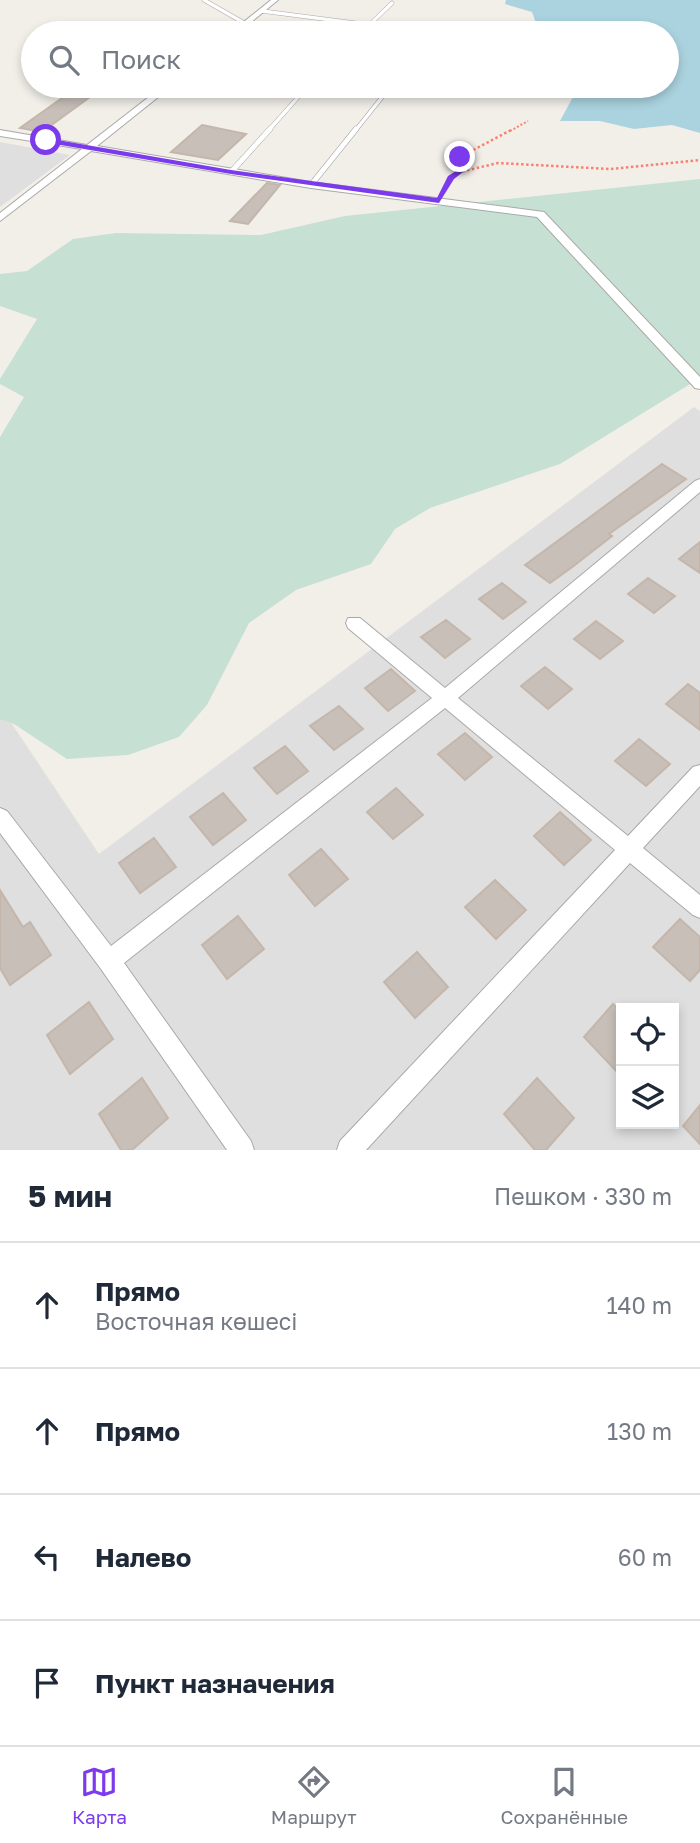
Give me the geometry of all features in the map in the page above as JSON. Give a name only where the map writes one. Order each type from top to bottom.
[{"type":"street","points":[[250,21],[275,0]]},
{"type":"street","points":[[0,218],[153,98]]},
{"type":"street","points":[[0,133],[231,172],[540,214],[700,386]]},
{"type":"street","points":[[109,961],[445,698],[700,484]]},
{"type":"street","points":[[354,623],[700,908]]},
{"type":"street","points":[[349,1150],[700,773]]},
{"type":"street","points":[[0,817],[109,961],[242,1150]]},
{"type":"lane","points":[[204,0],[241,21]]},
{"type":"lane","points":[[374,21],[392,3]]},
{"type":"lane","points":[[262,11],[339,21]]},
{"type":"lane","points":[[231,172],[297,98]]},
{"type":"lane","points":[[311,184],[381,98]]},
{"type":"path","points":[[460,172],[460,157],[528,121]]},
{"type":"path","points":[[439,201],[451,178],[460,172],[498,163],[610,169],[700,160]]},
{"type":"shaded area","points":[[0,142],[70,155],[0,207]]},
{"type":"shaded area","points":[[694,407],[700,411],[700,1150],[0,1150],[0,706],[99,854]]},
{"type":"green space","points":[[700,179],[700,378],[560,464],[430,508],[395,529],[371,564],[296,590],[249,623],[207,705],[179,737],[128,755],[67,759],[14,724],[0,719],[0,437],[24,397],[0,384],[0,379],[37,319],[0,306],[0,274],[27,271],[73,239],[116,233],[261,235],[345,216]]},
{"type":"water","points":[[506,0],[700,0],[700,133],[672,125],[634,129],[600,121],[560,121],[572,98],[679,98],[679,21],[535,21],[532,12],[505,4]]},
{"type":"building","points":[[62,98],[89,98],[42,132],[20,128]]},
{"type":"building","points":[[202,125],[246,134],[218,160],[171,152]]},
{"type":"building","points":[[267,183],[280,185],[248,224],[230,221]]},
{"type":"building","points":[[662,464],[686,479],[609,534],[612,536],[571,568],[550,583],[525,565]]},
{"type":"building","points":[[700,542],[700,573],[679,559]]},
{"type":"building","points":[[648,578],[675,596],[654,613],[628,594]]},
{"type":"building","points":[[502,583],[526,602],[503,619],[479,599]]},
{"type":"building","points":[[446,620],[470,639],[445,658],[421,637]]},
{"type":"building","points":[[596,621],[623,641],[600,659],[574,639]]},
{"type":"building","points":[[545,667],[572,689],[548,709],[521,686]]},
{"type":"building","points":[[391,669],[415,691],[388,711],[365,688]]},
{"type":"building","points":[[688,684],[700,693],[700,730],[666,704]]},
{"type":"building","points":[[339,706],[363,729],[334,750],[310,726]]},
{"type":"building","points":[[465,733],[492,757],[465,780],[438,754]]},
{"type":"building","points":[[639,739],[670,764],[646,786],[615,761]]},
{"type":"building","points":[[285,746],[308,771],[277,794],[254,768]]},
{"type":"building","points":[[396,788],[423,815],[393,839],[367,812]]},
{"type":"building","points":[[223,793],[246,820],[213,845],[190,817]]},
{"type":"building","points":[[560,812],[591,840],[564,865],[534,836]]},
{"type":"building","points":[[154,838],[176,867],[140,893],[119,863]]},
{"type":"building","points":[[321,849],[348,879],[315,906],[289,875]]},
{"type":"building","points":[[495,880],[526,910],[496,939],[465,907]]},
{"type":"building","points":[[0,890],[23,927],[30,922],[51,955],[10,985],[0,968]]},
{"type":"building","points":[[238,916],[264,949],[227,979],[202,945]]},
{"type":"building","points":[[680,919],[700,937],[700,970],[690,981],[653,947]]},
{"type":"building","points":[[417,952],[448,987],[415,1018],[384,982]]},
{"type":"building","points":[[89,1002],[113,1039],[70,1074],[47,1035]]},
{"type":"building","points":[[613,1004],[616,1007],[616,1071],[584,1037]]},
{"type":"building","points":[[142,1078],[168,1118],[132,1150],[121,1150],[99,1114]]},
{"type":"building","points":[[537,1078],[574,1118],[546,1150],[535,1150],[504,1114]]},
{"type":"building","points":[[700,1105],[700,1144],[683,1126]]},
{"type":"route","points":[[46,140],[353,191],[439,201],[451,178],[460,172],[460,157]]}]
